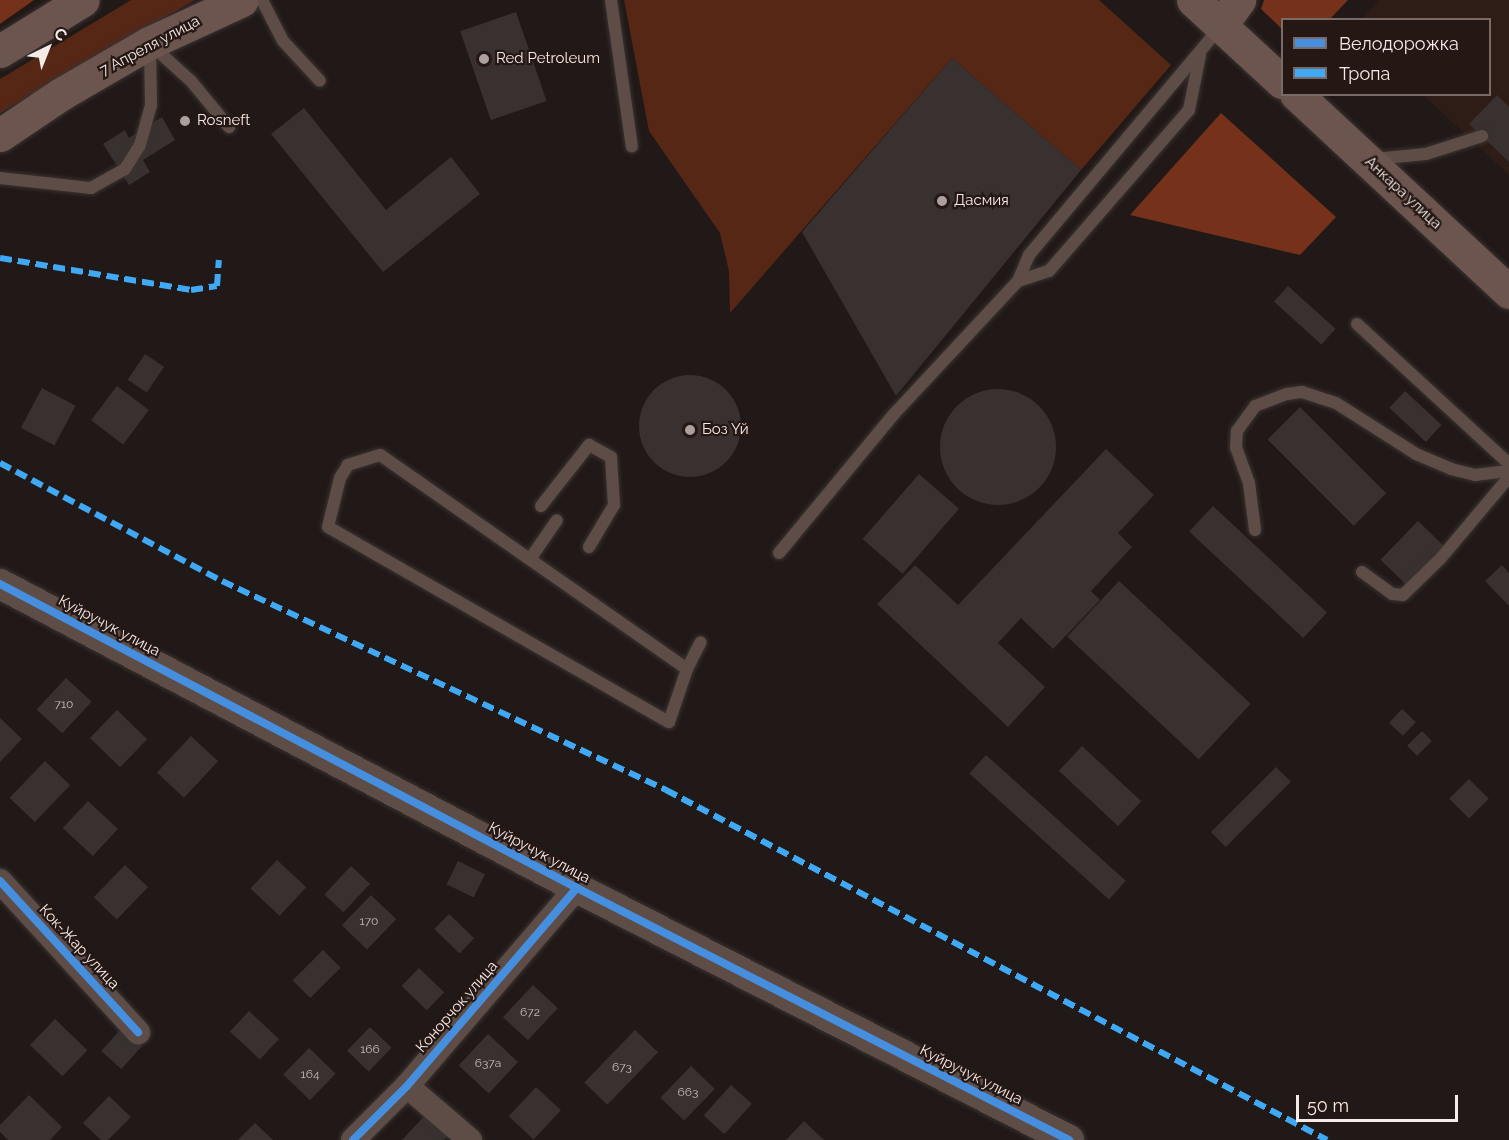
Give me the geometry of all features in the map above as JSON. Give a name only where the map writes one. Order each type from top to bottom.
[{"type":"main road","points":[[0,51],[83,0]]},
{"type":"main road","points":[[1193,0],[1230,13],[1281,81]]},
{"type":"main road","name":"7 Апреля улица","points":[[0,135],[61,94],[149,43],[242,1]]},
{"type":"main road","name":"Анкара улица","points":[[1298,96],[1509,292]]},
{"type":"street","name":"Куйручук улица","points":[[4,591],[1069,1140]]},
{"type":"street","name":"Кок-Жар улица","points":[[0,881],[138,1032]]},
{"type":"street","name":"Конорчок улица","points":[[353,1140],[407,1086],[577,888]]},
{"type":"street","points":[[407,1086],[470,1140]]},
{"type":"lane","points":[[611,0],[632,147]]},
{"type":"lane","points":[[242,1],[320,81]]},
{"type":"lane","points":[[779,553],[894,414],[1018,281],[1029,255],[1201,52],[1230,13]]},
{"type":"lane","points":[[149,43],[191,81],[230,127]]},
{"type":"lane","points":[[0,178],[91,188],[125,169],[140,145],[151,105],[149,43]]},
{"type":"lane","points":[[1018,281],[1049,271],[1189,110],[1201,52]]},
{"type":"lane","points":[[1366,160],[1426,154],[1482,136]]},
{"type":"lane","points":[[1357,324],[1509,464]]},
{"type":"lane","points":[[1255,530],[1250,483],[1236,448],[1237,431],[1255,406],[1287,394],[1302,392],[1336,403],[1416,454],[1450,469],[1489,475],[1509,471]]},
{"type":"lane","points":[[541,506],[589,445],[611,457],[615,505],[589,547]]},
{"type":"lane","points":[[687,669],[380,455],[348,465],[340,478],[328,527],[669,722],[687,669],[701,642]]},
{"type":"lane","points":[[1362,572],[1392,594],[1403,595],[1441,558],[1509,477]]},
{"type":"lane","points":[[530,559],[557,520]]},
{"type":"shaded area","points":[[0,0],[34,0],[0,24]]},
{"type":"shaded area","points":[[131,0],[195,0],[0,113],[0,79]]},
{"type":"shaded area","points":[[624,0],[1099,0],[1171,65],[1081,170],[952,58],[730,313],[729,271],[720,233],[649,131]]},
{"type":"shaded area","points":[[1264,0],[1348,0],[1331,18],[1281,18],[1281,28],[1261,9]]},
{"type":"shaded area","points":[[1379,0],[1509,0],[1509,175],[1424,96],[1491,96],[1491,18],[1363,18]]},
{"type":"shaded area","points":[[1221,113],[1336,217],[1300,255],[1130,215]]},
{"type":"building","points":[[516,12],[547,101],[491,120],[460,31]]},
{"type":"building","name":"Дасмия","points":[[952,58],[1081,170],[896,396],[802,232]]},
{"type":"building","points":[[1497,95],[1509,107],[1509,162],[1469,124]]},
{"type":"building","points":[[304,108],[386,210],[451,157],[480,194],[383,272],[271,134]]},
{"type":"building","points":[[162,117],[175,140],[143,160],[150,172],[129,185],[103,144],[125,130],[129,138]]},
{"type":"building","points":[[1288,286],[1336,329],[1322,344],[1274,302]]},
{"type":"building","points":[[145,354],[164,367],[147,393],[128,380]]},
{"type":"building","name":"Боз Үй","points":[[690,375],[709,379],[726,390],[737,407],[741,426],[737,445],[726,462],[709,473],[690,477],[671,473],[654,462],[643,445],[639,426],[643,407],[654,390],[671,379]]},
{"type":"building","points":[[117,386],[149,410],[123,444],[91,420]]},
{"type":"building","points":[[42,388],[76,406],[54,446],[21,428]]},
{"type":"building","points":[[998,389],[1020,394],[1039,406],[1051,425],[1056,447],[1051,469],[1039,488],[1020,500],[998,505],[976,500],[957,488],[945,469],[940,447],[945,425],[957,406],[976,394]]},
{"type":"building","points":[[1405,391],[1442,425],[1426,442],[1389,408]]},
{"type":"building","points":[[1300,407],[1386,493],[1354,526],[1267,440]]},
{"type":"building","points":[[1106,449],[1154,495],[1118,533],[1132,547],[1091,591],[1100,600],[1053,649],[1021,618],[998,643],[1045,687],[1008,727],[877,604],[915,565],[958,605]]},
{"type":"building","points":[[919,474],[959,509],[903,574],[863,539]]},
{"type":"building","points":[[1213,506],[1327,612],[1303,638],[1189,532]]},
{"type":"building","points":[[1418,521],[1444,546],[1406,585],[1380,560]]},
{"type":"building","points":[[1502,565],[1509,573],[1509,606],[1485,581]]},
{"type":"building","points":[[1119,581],[1251,704],[1199,759],[1067,637]]},
{"type":"building","points":[[66,678],[92,702],[62,733],[37,709]]},
{"type":"building","points":[[1402,709],[1416,722],[1403,736],[1389,723]]},
{"type":"building","points":[[117,710],[147,739],[120,767],[90,738]]},
{"type":"building","points":[[0,718],[22,739],[0,762]]},
{"type":"building","points":[[1422,731],[1432,741],[1417,756],[1407,746]]},
{"type":"building","points":[[191,736],[218,761],[184,798],[157,773]]},
{"type":"building","points":[[1082,746],[1141,801],[1118,826],[1059,771]]},
{"type":"building","points":[[986,755],[1126,881],[1109,899],[969,774]]},
{"type":"building","points":[[45,761],[70,785],[35,822],[10,798]]},
{"type":"building","points":[[1276,767],[1291,782],[1226,847],[1211,832]]},
{"type":"building","points":[[1469,779],[1489,799],[1469,819],[1449,799]]},
{"type":"building","points":[[88,801],[118,829],[93,856],[63,828]]},
{"type":"building","points":[[277,860],[306,887],[280,916],[250,889]]},
{"type":"building","points":[[458,861],[485,874],[474,898],[447,884]]},
{"type":"building","points":[[125,865],[148,887],[117,920],[94,897]]},
{"type":"building","points":[[351,866],[370,884],[343,912],[324,895]]},
{"type":"building","points":[[371,895],[396,919],[367,950],[342,925]]},
{"type":"building","points":[[449,914],[474,938],[460,953],[434,929]]},
{"type":"building","points":[[323,950],[341,968],[310,998],[293,980]]},
{"type":"building","points":[[419,968],[444,992],[427,1010],[402,986]]},
{"type":"building","points":[[533,985],[558,1008],[528,1040],[503,1017]]},
{"type":"building","points":[[249,1011],[279,1039],[260,1059],[230,1031]]},
{"type":"building","points":[[55,1019],[87,1050],[62,1076],[30,1045]]},
{"type":"building","points":[[370,1027],[392,1048],[369,1072],[347,1051]]},
{"type":"building","points":[[122,1028],[142,1046],[121,1069],[101,1051]]},
{"type":"building","points":[[635,1030],[658,1052],[607,1105],[584,1083]]},
{"type":"building","points":[[488,1034],[518,1062],[489,1093],[459,1065]]},
{"type":"building","points":[[309,1048],[336,1074],[310,1100],[283,1075]]},
{"type":"building","points":[[691,1066],[715,1089],[684,1121],[660,1098]]},
{"type":"building","points":[[731,1085],[752,1104],[724,1134],[704,1115]]},
{"type":"building","points":[[536,1087],[561,1110],[534,1139],[509,1116]]},
{"type":"building","points":[[29,1095],[62,1127],[50,1140],[8,1140],[0,1132],[0,1125]]},
{"type":"building","points":[[109,1096],[131,1117],[108,1140],[101,1140],[83,1123]]},
{"type":"building","points":[[429,1111],[451,1132],[444,1140],[402,1140]]},
{"type":"building","points":[[804,1121],[824,1140],[786,1140]]},
{"type":"building","points":[[255,1123],[273,1140],[238,1140]]},
{"type":"marked path","points":[[0,258],[191,290],[217,286],[219,260]]},
{"type":"marked path","points":[[0,463],[222,581],[666,790],[1327,1140]]},
{"type":"cycle path","points":[[0,584],[577,888],[1069,1140]]},
{"type":"cycle path","points":[[0,881],[138,1032]]},
{"type":"cycle path","points":[[353,1140],[407,1086],[577,888]]},
{"type":"place","name":"Red Petroleum","points":[[484,59]]},
{"type":"place","name":"Rosneft","points":[[185,121]]},
{"type":"place","name":"Дасмия","points":[[942,201]]},
{"type":"place","name":"Боз Үй","points":[[690,430]]}]
